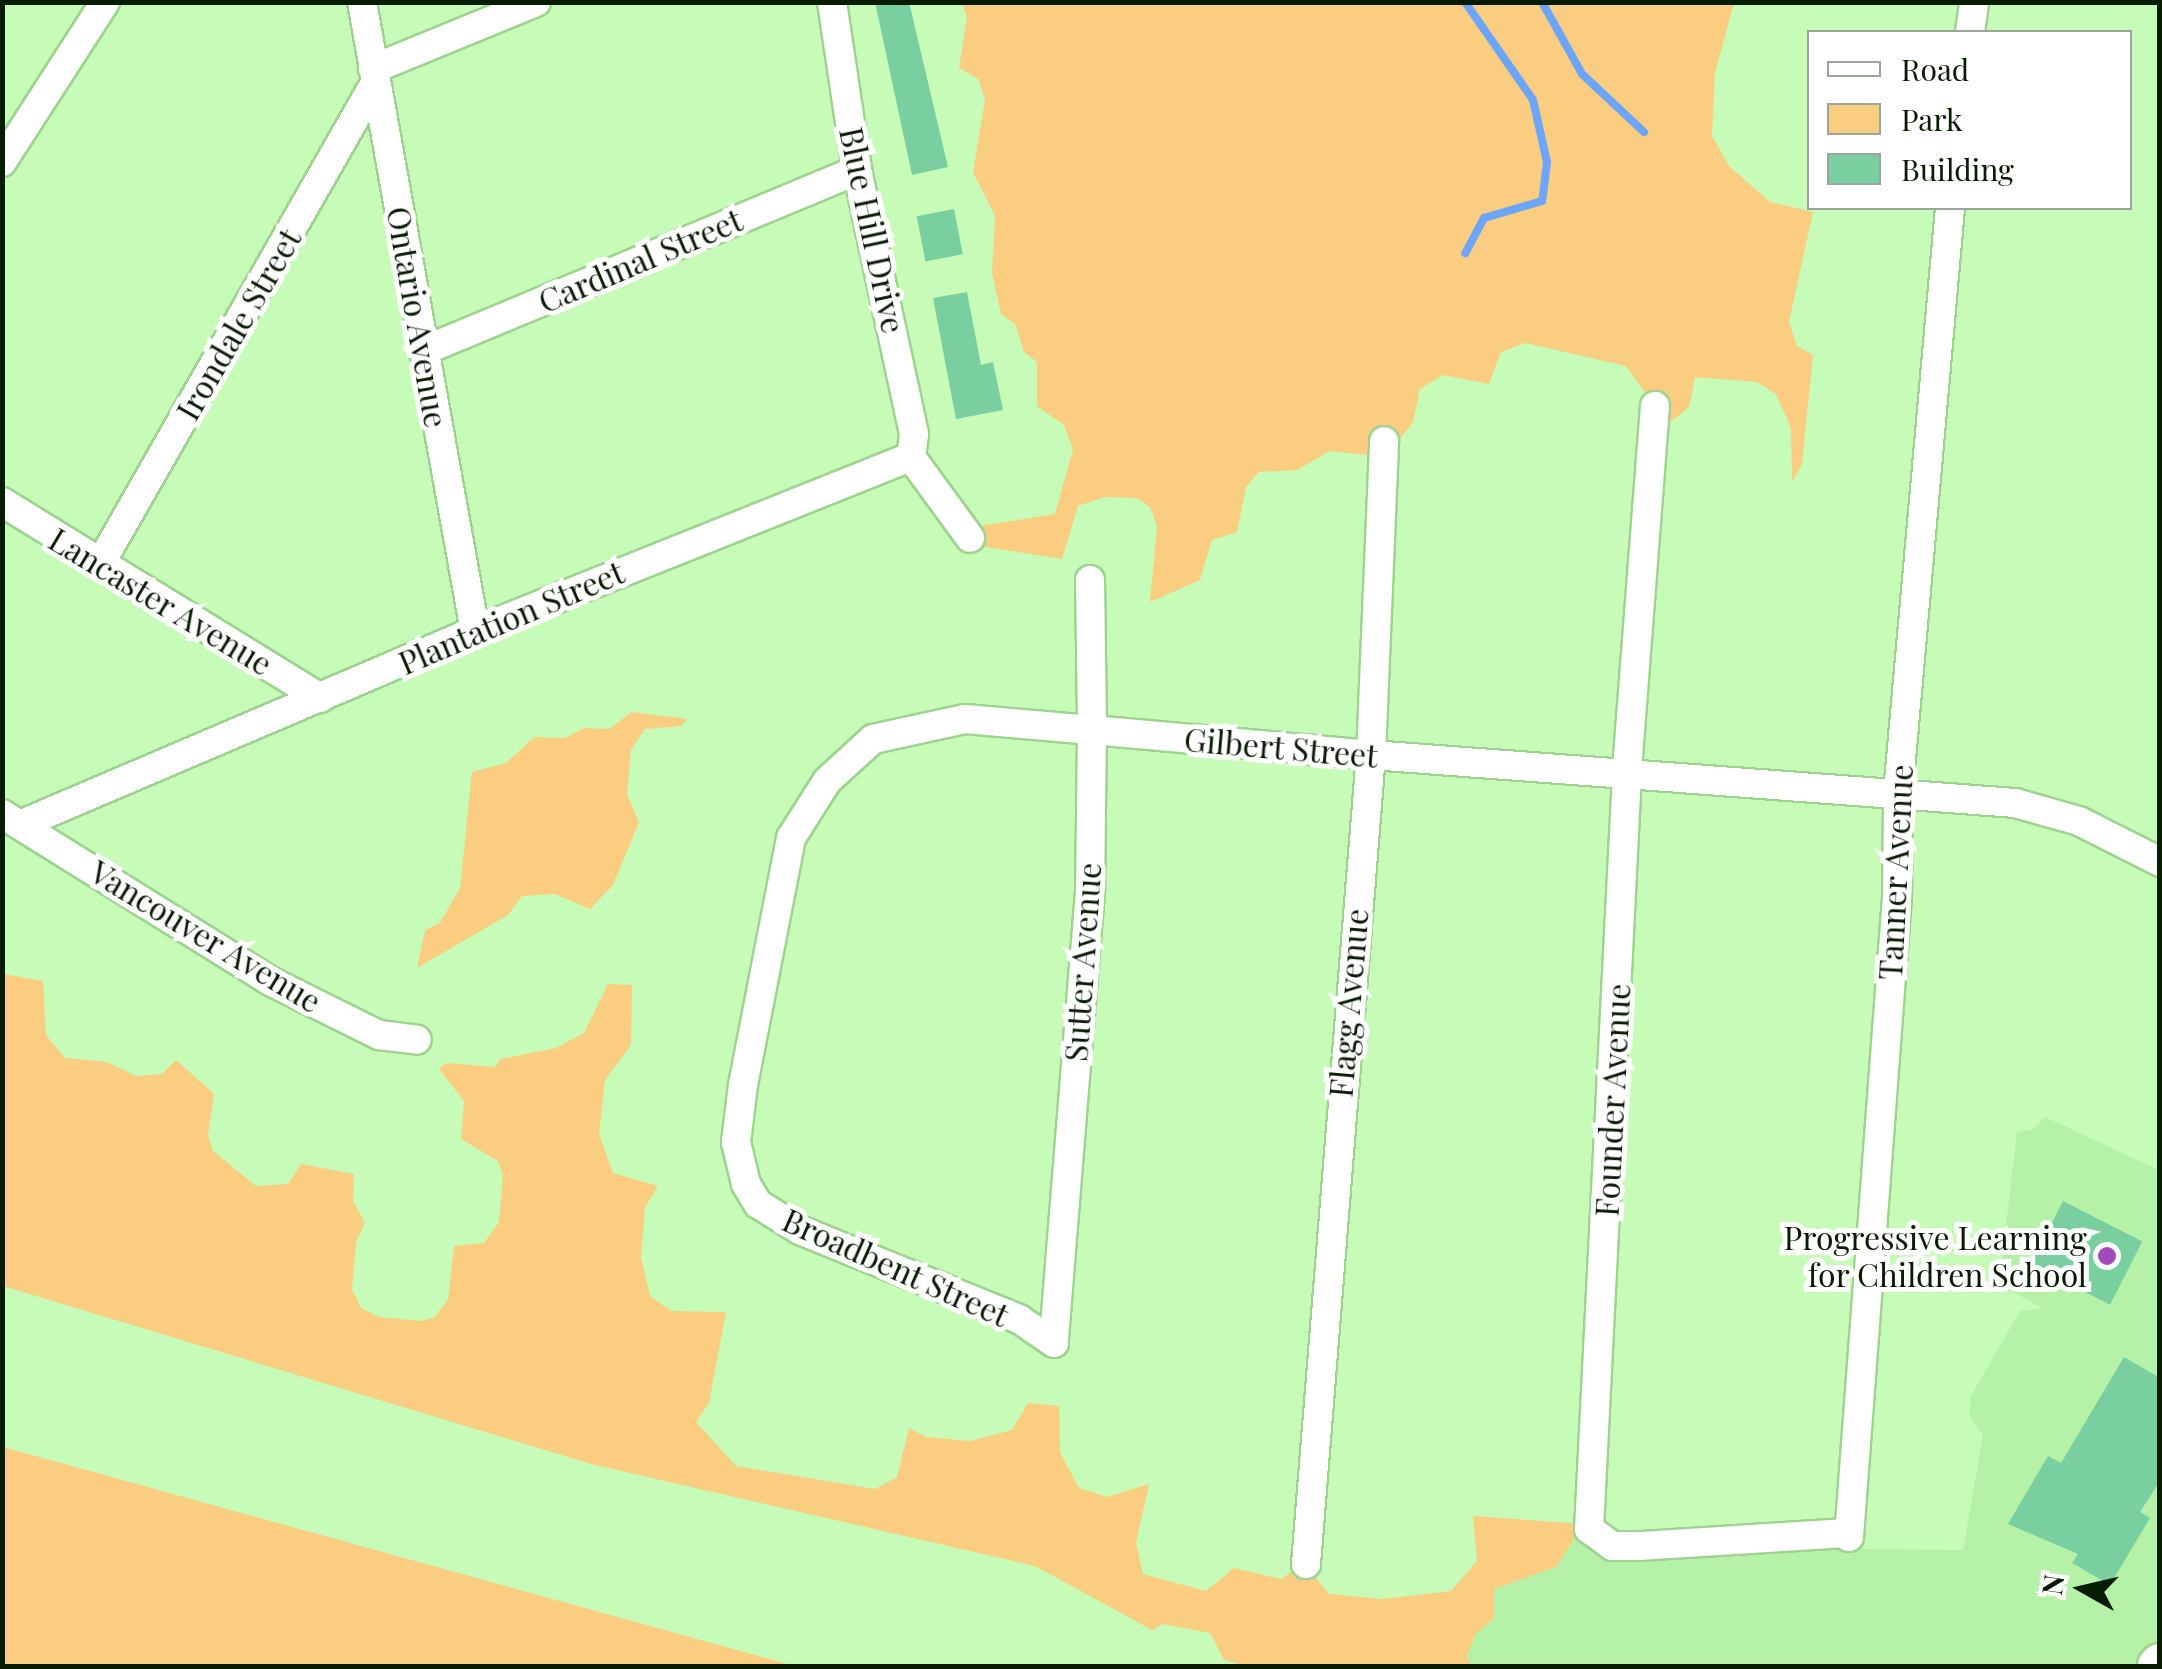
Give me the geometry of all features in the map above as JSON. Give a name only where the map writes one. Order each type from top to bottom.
[{"type":"street","points":[[3,160],[105,2]]},
{"type":"street","name":"Ontario Avenue","points":[[362,2],[475,631]]},
{"type":"street","points":[[374,76],[536,2]]},
{"type":"street","name":"Blue Hill Drive","points":[[832,2],[857,170],[914,434],[912,457]]},
{"type":"street","points":[[1970,30],[1974,2]]},
{"type":"street","name":"Irondale Street","points":[[100,564],[374,76]]},
{"type":"street","name":"Cardinal Street","points":[[423,351],[857,170]]},
{"type":"street","name":"Tanner Avenue","points":[[1849,1535],[1898,897],[1898,793],[1950,210]]},
{"type":"street","name":"Founder Avenue","points":[[1654,406],[1627,774],[1589,1529],[1612,1546],[1849,1535]]},
{"type":"street","name":"Flagg Avenue","points":[[1306,1564],[1371,754],[1384,441]]},
{"type":"street","points":[[912,457],[970,538]]},
{"type":"street","name":"Plantation Street","points":[[12,819],[912,457]]},
{"type":"street","name":"Lancaster Avenue","points":[[2,502],[320,698]]},
{"type":"street","name":"Sutter Avenue","points":[[1054,1343],[1090,892],[1090,580]]},
{"type":"street","name":"Gilbert Street","points":[[746,1184],[736,1142],[743,1085],[791,838],[827,782],[873,738],[916,726],[965,718],[1371,754],[2015,802],[2079,821],[2160,862]]},
{"type":"street","name":"Vancouver Avenue","points":[[12,819],[270,980],[379,1035],[418,1040]]},
{"type":"street","name":"Broadbent Street","points":[[746,1184],[758,1204],[800,1230],[1018,1320],[1054,1343]]},
{"type":"shaded area","points":[[2045,1117],[2159,1170],[2159,1666],[1472,1666],[1467,1657],[1475,1635],[1494,1618],[1494,1589],[1556,1567],[1584,1524],[1654,1538],[1837,1521],[1864,1549],[1963,1550],[1983,1435],[1969,1415],[1971,1396],[2020,1311],[2043,1308],[1999,1285],[2017,1132],[2034,1129]]},
{"type":"green space","points":[[962,3],[1734,3],[1715,73],[1712,136],[1729,166],[1770,202],[1813,212],[1789,322],[1797,346],[1813,355],[1802,464],[1792,482],[1791,428],[1776,394],[1757,382],[1695,377],[1689,407],[1668,424],[1626,366],[1525,343],[1501,352],[1489,384],[1443,375],[1420,389],[1413,422],[1385,457],[1330,451],[1297,470],[1259,472],[1246,487],[1237,532],[1212,540],[1200,580],[1150,602],[1157,526],[1150,507],[1136,498],[1105,497],[1078,506],[1062,559],[980,546],[967,528],[1055,514],[1073,449],[1064,425],[1037,406],[1037,362],[1024,352],[1015,324],[1001,314],[992,273],[995,216],[973,172],[985,99],[978,79],[959,68],[967,17]]},
{"type":"green space","points":[[632,712],[687,719],[681,726],[645,729],[631,750],[627,795],[639,822],[613,885],[590,909],[555,894],[522,896],[508,915],[417,968],[425,930],[440,923],[460,888],[472,772],[506,763],[534,737],[565,738],[584,728],[609,729]]},
{"type":"green space","points":[[3,974],[43,981],[46,1035],[65,1058],[107,1062],[136,1076],[162,1074],[176,1060],[214,1094],[208,1135],[213,1151],[256,1186],[288,1184],[301,1164],[354,1174],[353,1201],[365,1223],[356,1242],[352,1289],[361,1308],[379,1317],[421,1321],[435,1317],[448,1299],[454,1246],[484,1243],[499,1222],[503,1175],[498,1161],[461,1139],[464,1101],[439,1069],[446,1063],[495,1067],[500,1059],[556,1048],[584,1033],[608,984],[632,985],[631,1045],[605,1080],[599,1134],[613,1173],[658,1186],[645,1207],[641,1257],[650,1296],[671,1311],[726,1312],[709,1403],[696,1422],[736,1466],[875,1489],[897,1477],[909,1428],[926,1437],[970,1441],[1012,1430],[1028,1403],[1059,1406],[1060,1452],[1079,1488],[1107,1497],[1149,1484],[1136,1543],[1143,1574],[1206,1591],[1234,1568],[1281,1579],[1304,1563],[1329,1594],[1382,1599],[1451,1591],[1477,1561],[1473,1516],[1584,1524],[1556,1567],[1494,1589],[1494,1618],[1475,1635],[1467,1657],[1472,1666],[1246,1666],[1224,1660],[1210,1633],[1163,1624],[1152,1630],[1035,1566],[591,1464],[3,1286]]},
{"type":"green space","points":[[3,1447],[795,1666],[3,1666]]},
{"type":"building","points":[[875,2],[909,2],[948,167],[912,175]]},
{"type":"building","points":[[954,209],[963,254],[925,261],[917,216]]},
{"type":"building","points":[[967,292],[981,365],[993,362],[1003,410],[956,419],[933,298]]},
{"type":"building","points":[[2063,1201],[2142,1241],[2110,1305],[2031,1264]]},
{"type":"building","points":[[2124,1357],[2160,1378],[2160,1481],[2140,1512],[2150,1518],[2110,1585],[2072,1563],[2078,1554],[2008,1524],[2048,1456],[2061,1463]]},
{"type":"waterway","points":[[1465,2],[1533,100],[1547,162],[1542,201],[1484,218],[1465,253]]},
{"type":"waterway","points":[[1542,2],[1582,74],[1644,132]]},
{"type":"place","name":"Progressive Learning for Children School","points":[[2107,1256]]}]
